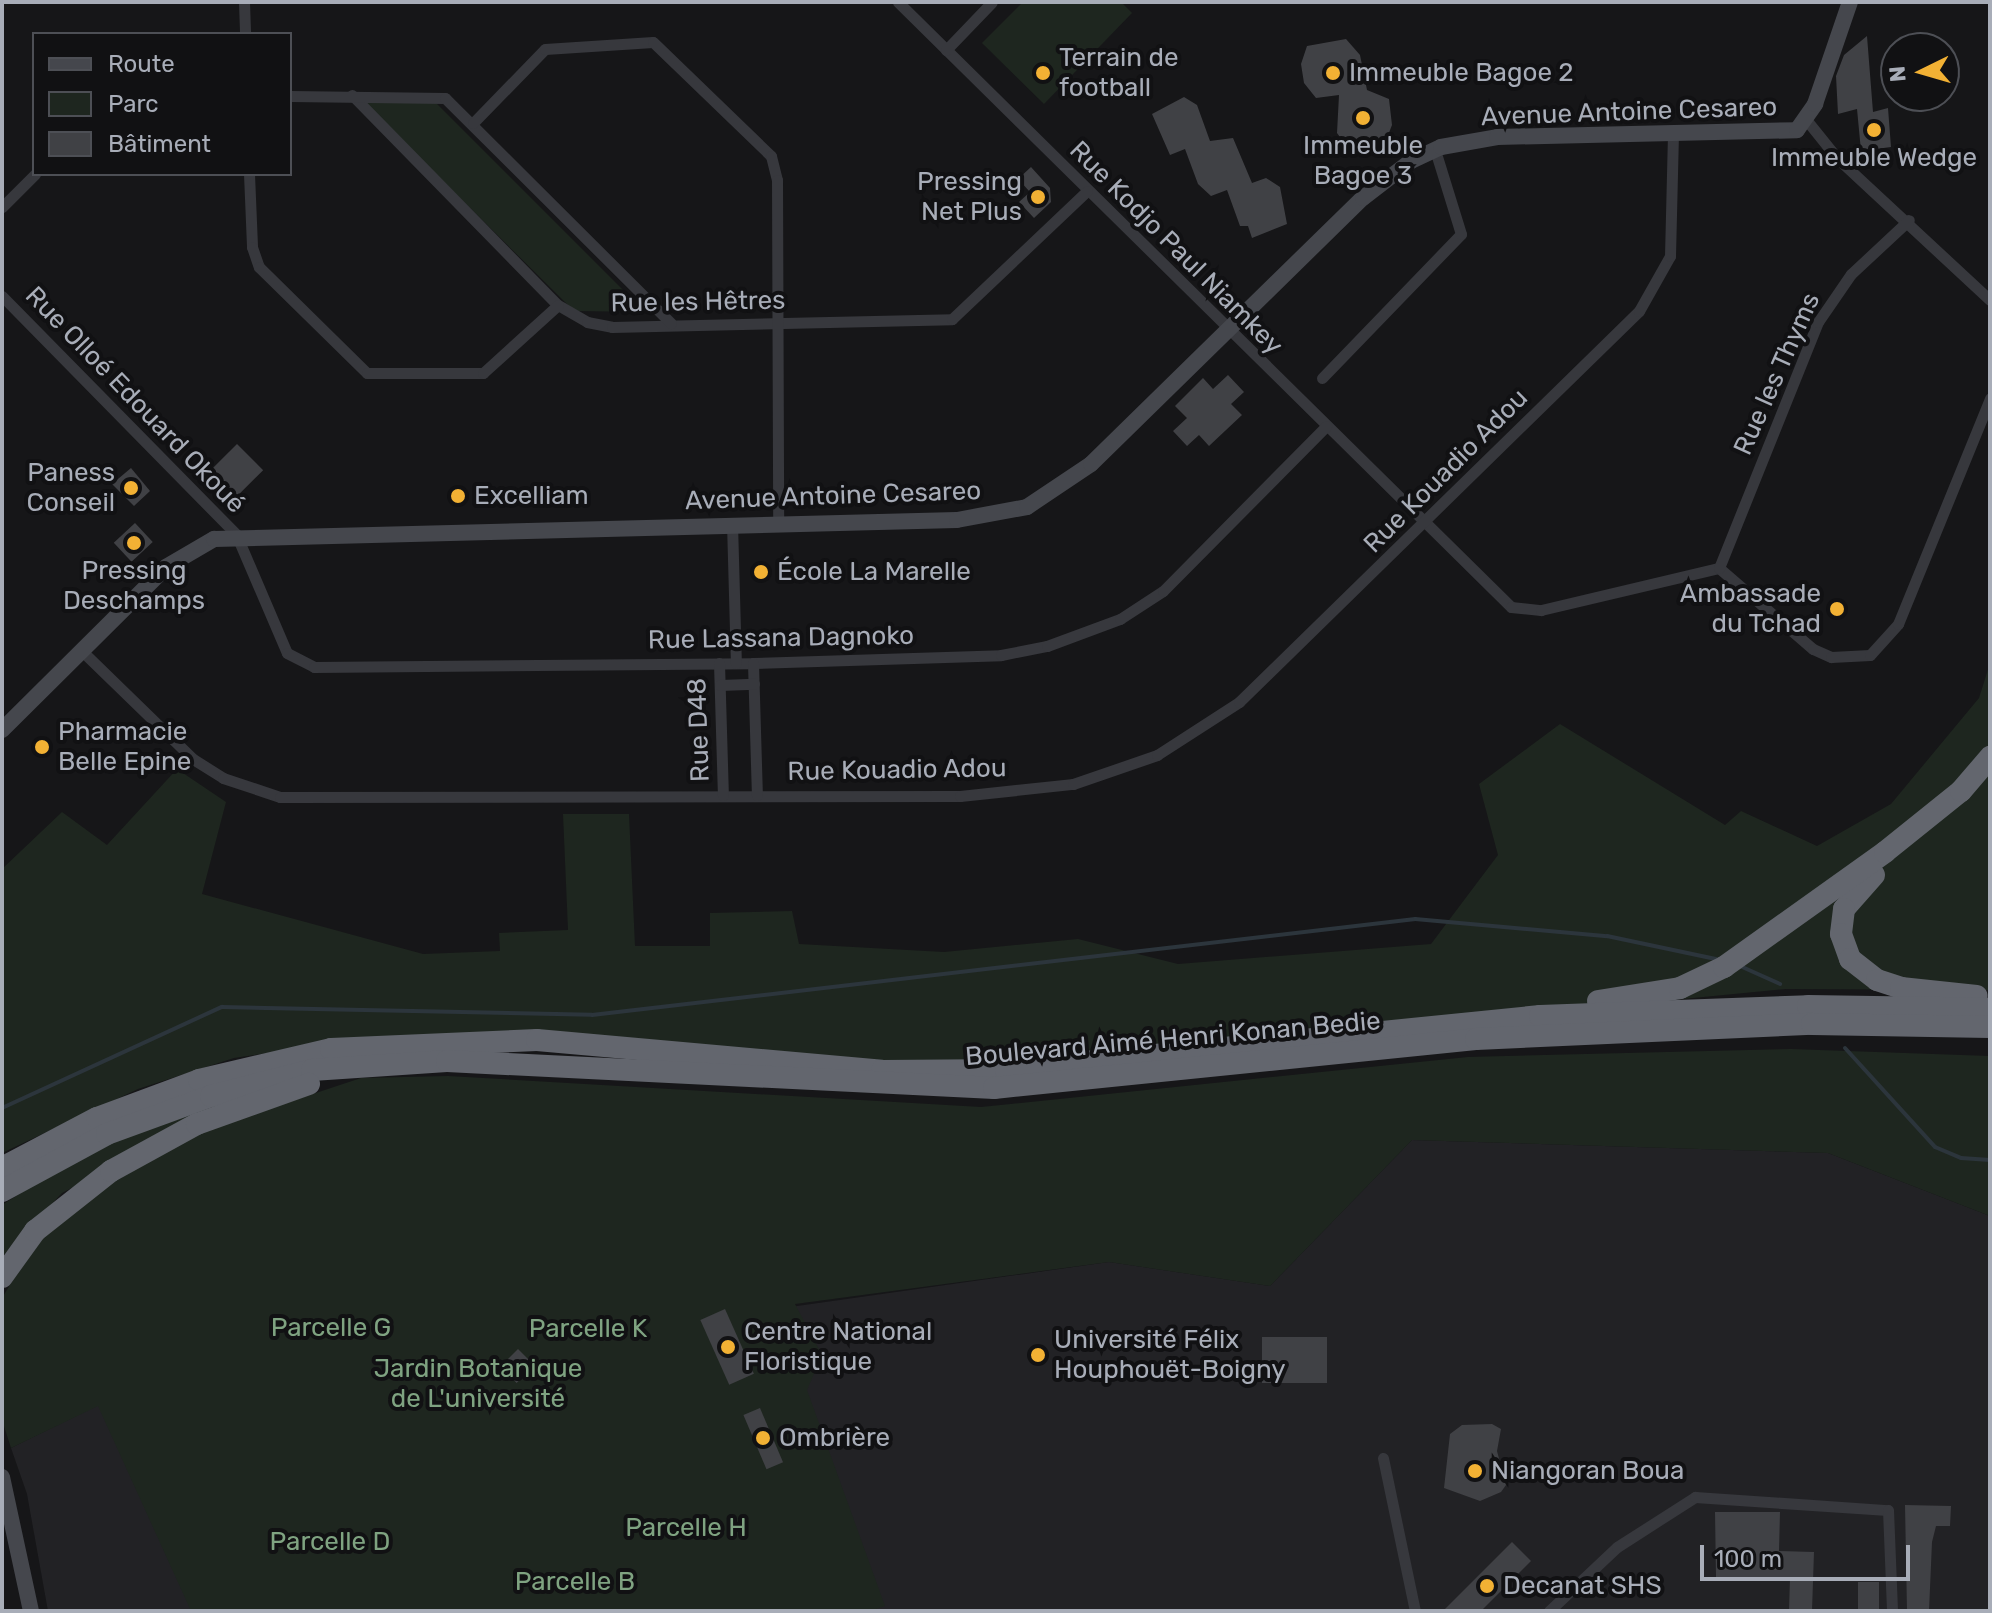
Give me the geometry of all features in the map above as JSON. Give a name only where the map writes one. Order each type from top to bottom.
[{"type":"highway","points":[[1540,1016],[1576,1002],[1680,988],[1724,967],[1885,852],[1961,791],[1990,757]]},
{"type":"highway","points":[[1990,778],[1854,892],[1841,921],[1850,959],[1877,980],[1990,997]]},
{"type":"highway","name":"Boulevard Aimé Henri Konan Bedie","points":[[2,1168],[97,1118],[199,1080],[331,1049],[537,1040],[882,1071],[1006,1070],[1540,1016],[1769,1007],[1855,1024],[1990,1027]]},
{"type":"highway","name":"Boulevard Aimé Henri Konan Bedie","points":[[2,1191],[107,1134],[211,1096],[312,1070],[462,1062],[994,1088],[1476,1039],[1810,1015],[1990,1009]]},
{"type":"highway","points":[[2,1277],[35,1231],[111,1171],[197,1124],[358,1069]]},
{"type":"street","points":[[244,2],[245,32]]},
{"type":"street","name":"Rue Kodjo Paul Niamkey","points":[[898,2],[1499,598],[1526,612],[1719,568]]},
{"type":"street","points":[[946,50],[992,2]]},
{"type":"street","name":"Avenue Antoine Cesareo","points":[[2,730],[166,567],[188,551],[236,534],[957,520],[1027,507],[1081,473],[1374,189],[1435,150],[1497,137],[1779,134],[1797,130],[1815,104],[1850,2]]},
{"type":"street","points":[[473,123],[545,49],[653,42],[665,48],[771,156],[777,180],[778,522]]},
{"type":"street","name":"Rue les Hêtres","points":[[352,95],[558,305],[587,322],[612,327],[671,323],[952,319],[1087,191]]},
{"type":"street","points":[[292,96],[437,96],[473,123],[671,323]]},
{"type":"street","points":[[1804,117],[1837,158],[1909,220],[1990,300]]},
{"type":"street","name":"Rue Kouadio Adou","points":[[83,652],[193,759],[223,778],[280,797],[960,796],[1073,784],[1157,755],[1239,702],[1639,311],[1663,277],[1676,189],[1673,135]]},
{"type":"street","points":[[1322,378],[1461,234],[1435,150]]},
{"type":"street","points":[[2,207],[33,176]]},
{"type":"street","points":[[249,176],[252,247],[259,267],[367,373],[483,373],[558,305]]},
{"type":"street","name":"Rue les Thyms","points":[[1719,568],[1818,322],[1851,274],[1909,220]]},
{"type":"street","name":"Rue Olloé Edouard Okoué","points":[[2,296],[236,534]]},
{"type":"street","points":[[1719,568],[1813,649],[1831,657],[1870,655],[1898,624],[1990,398]]},
{"type":"street","name":"Rue Lassana Dagnoko","points":[[236,534],[279,639],[298,663],[753,663],[1001,655],[1080,638],[1163,591],[1326,426]]},
{"type":"street","name":"Rue D48","points":[[732,523],[736,663]]},
{"type":"street","name":"Rue D48","points":[[719,663],[723,795]]},
{"type":"street","points":[[753,663],[757,795]]},
{"type":"street","points":[[720,685],[754,684]]},
{"type":"street","points":[[1383,1458],[1415,1611]]},
{"type":"street","points":[[2,1477],[31,1611]]},
{"type":"street","points":[[1549,1611],[1617,1547],[1695,1497],[1888,1510],[1892,1611]]},
{"type":"shaded area","name":"Université Félix Houphouët-Boigny","points":[[1412,1140],[1828,1153],[1990,1216],[1990,1611],[48,1611],[27,1494],[11,1448],[98,1405],[1109,1262],[1270,1286]]},
{"type":"green space","name":"Terrain de football","points":[[1023,2],[1121,2],[1132,13],[1044,104],[982,43]]},
{"type":"green space","points":[[435,102],[645,312],[574,311],[364,103]]},
{"type":"green space","points":[[1990,663],[1990,990],[1786,989],[977,1068],[608,1044],[330,1044],[234,1058],[138,1089],[2,1153],[2,869],[62,812],[107,845],[177,769],[226,802],[202,894],[423,954],[500,951],[499,933],[568,930],[563,814],[629,814],[635,946],[710,946],[710,913],[792,911],[799,944],[944,952],[1078,939],[1178,964],[1431,944],[1498,855],[1479,784],[1560,724],[1725,825],[1741,811],[1817,846],[1891,804],[1979,698]]},
{"type":"green space","points":[[1791,1049],[1990,1056],[1990,1216],[1828,1153],[1412,1140],[1270,1286],[1109,1262],[795,1304],[822,1355],[807,1390],[885,1606],[870,1611],[191,1611],[98,1406],[11,1448],[2,1420],[2,1298],[40,1236],[74,1205],[201,1131],[361,1078],[448,1076],[981,1107],[1468,1057]]},
{"type":"green space","points":[[244,1097],[62,1193],[2,1257],[2,1205],[55,1171],[152,1124]]},
{"type":"building","points":[[1867,36],[1873,112],[1888,112],[1891,147],[1861,151],[1857,109],[1838,114],[1836,76],[1844,55]]},
{"type":"building","points":[[1346,39],[1360,55],[1367,90],[1389,99],[1392,125],[1385,143],[1348,148],[1337,133],[1339,95],[1316,98],[1304,83],[1301,64],[1307,46]]},
{"type":"building","points":[[1184,97],[1197,105],[1210,141],[1233,138],[1252,183],[1266,178],[1280,187],[1287,224],[1252,238],[1248,226],[1240,226],[1227,190],[1211,196],[1198,184],[1185,149],[1170,155],[1152,114]]},
{"type":"building","name":"Pressing Net Plus","points":[[1031,167],[1050,188],[1051,202],[1034,218],[1019,202],[1030,192],[1018,179]]},
{"type":"building","points":[[1228,375],[1244,392],[1231,404],[1242,415],[1209,446],[1199,435],[1187,446],[1173,431],[1187,418],[1175,406],[1203,378],[1213,389]]},
{"type":"building","points":[[237,444],[263,470],[232,501],[206,475]]},
{"type":"building","name":"Paness Conseil","points":[[131,468],[150,491],[134,506],[112,484]]},
{"type":"building","name":"Pressing Deschamps","points":[[135,523],[153,542],[132,562],[114,543]]},
{"type":"building","name":"Centre National Floristique","points":[[725,1309],[754,1374],[729,1385],[700,1320]]},
{"type":"building","points":[[1262,1337],[1327,1337],[1327,1383],[1262,1383]]},
{"type":"building","points":[[518,1349],[534,1365],[517,1383],[500,1367]]},
{"type":"building","name":"Ombrière","points":[[760,1408],[783,1462],[766,1469],[743,1415]]},
{"type":"building","name":"Niangoran Boua","points":[[1492,1424],[1501,1429],[1497,1451],[1506,1485],[1501,1492],[1480,1501],[1444,1488],[1450,1434],[1462,1425]]},
{"type":"building","points":[[1905,1505],[1951,1506],[1950,1526],[1936,1526],[1932,1542],[1929,1611],[1907,1611]]},
{"type":"building","points":[[1715,1512],[1780,1512],[1779,1551],[1814,1552],[1812,1611],[1789,1611],[1790,1578],[1716,1577]]},
{"type":"building","name":"Decanat SHS","points":[[1512,1542],[1531,1561],[1481,1611],[1443,1611]]},
{"type":"building","points":[[1858,1582],[1879,1582],[1879,1611],[1858,1611]]},
{"type":"waterway","points":[[2,1108],[222,1007],[592,1015],[1415,919],[1607,936],[1721,960]]},
{"type":"waterway","points":[[1740,966],[1780,984]]},
{"type":"waterway","points":[[1845,1048],[1935,1147],[1961,1158],[1990,1160]]},
{"type":"waterway","points":[[1990,1122],[1990,1150]]},
{"type":"place","name":"Terrain de football","points":[[1043,73]]},
{"type":"place","name":"Immeuble Bagoe 2","points":[[1333,73]]},
{"type":"place","name":"Immeuble Bagoe 3","points":[[1363,118]]},
{"type":"place","name":"Immeuble Wedge","points":[[1874,130]]},
{"type":"place","name":"Pressing Net Plus","points":[[1038,197]]},
{"type":"place","name":"Paness Conseil","points":[[131,488]]},
{"type":"place","name":"Excelliam","points":[[458,496]]},
{"type":"place","name":"Pressing Deschamps","points":[[134,543]]},
{"type":"place","name":"École La Marelle","points":[[761,572]]},
{"type":"place","name":"Ambassade du Tchad","points":[[1837,609]]},
{"type":"place","name":"Pharmacie Belle Epine","points":[[42,747]]},
{"type":"place","name":"Centre National Floristique","points":[[728,1347]]},
{"type":"place","name":"Université Félix Houphouët-Boigny","points":[[1038,1355]]},
{"type":"place","name":"Ombrière","points":[[763,1438]]},
{"type":"place","name":"Niangoran Boua","points":[[1475,1471]]},
{"type":"place","name":"Decanat SHS","points":[[1487,1586]]},
{"type":"park label","name":"Parcelle G","points":[[331,1328]]},
{"type":"park label","name":"Parcelle K","points":[[588,1329]]},
{"type":"park label","name":"Jardin Botanique de L'université","points":[[478,1384]]},
{"type":"park label","name":"Parcelle H","points":[[686,1528]]},
{"type":"park label","name":"Parcelle D","points":[[330,1542]]},
{"type":"park label","name":"Parcelle B","points":[[575,1582]]}]
